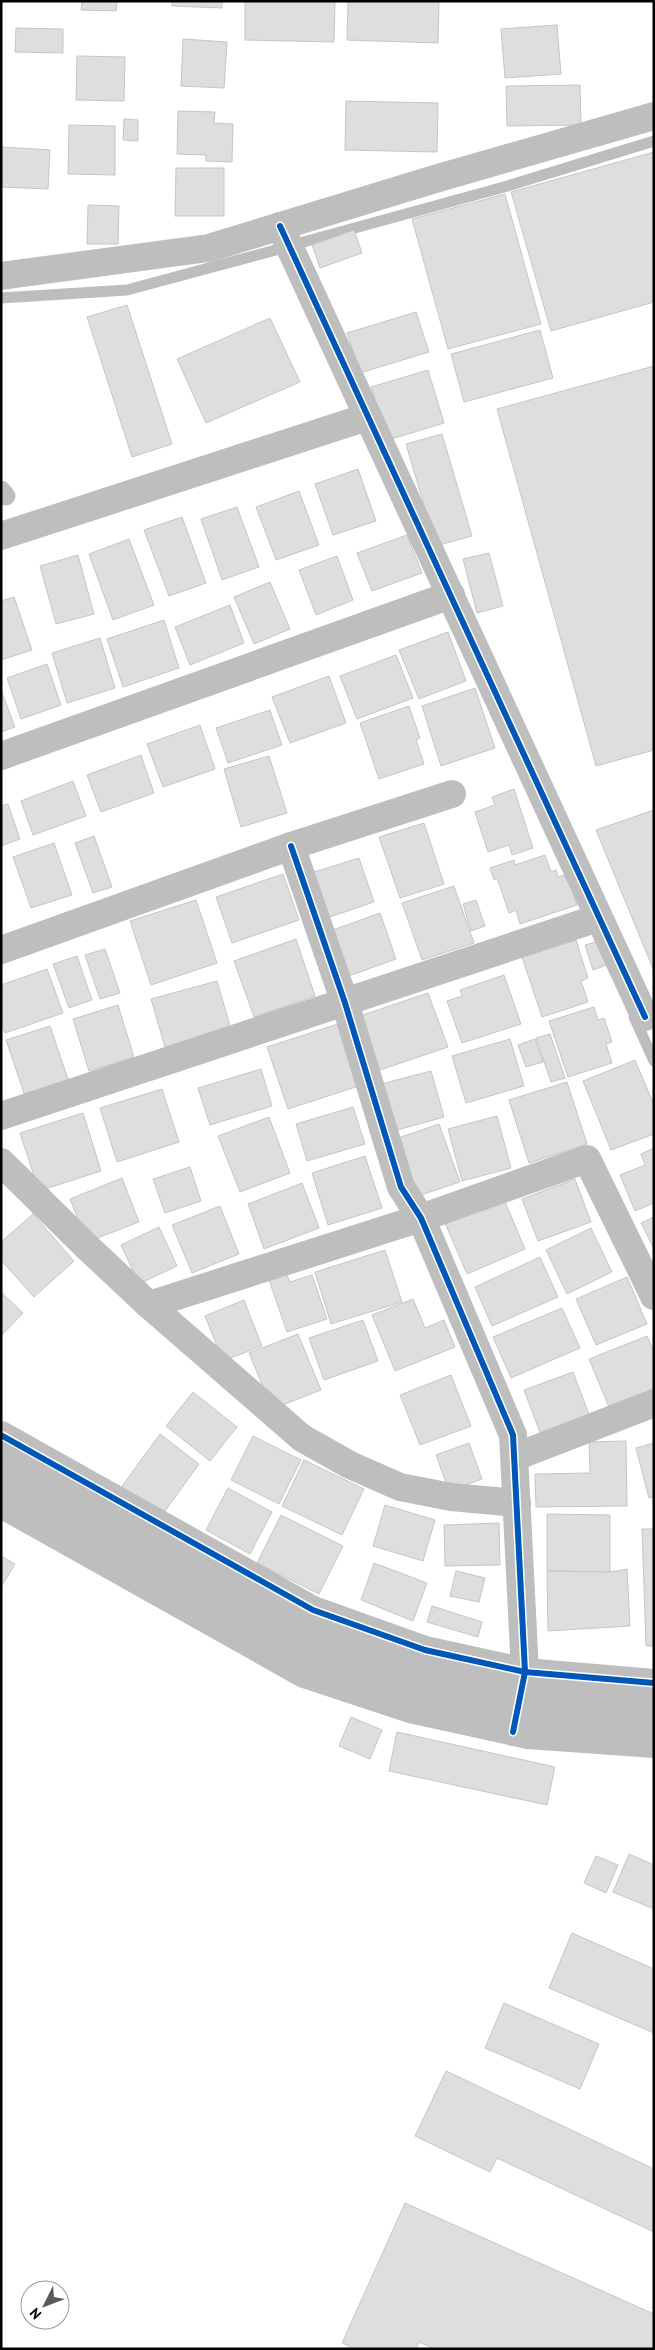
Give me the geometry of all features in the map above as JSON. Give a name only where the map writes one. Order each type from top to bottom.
[{"type":"street","points":[[1,276],[209,248],[654,116]]},
{"type":"street","points":[[280,226],[366,417],[451,595],[594,919],[644,1017]]},
{"type":"street","points":[[1,536],[366,417]]},
{"type":"street","points":[[1,756],[451,595]]},
{"type":"street","points":[[1,950],[291,846],[452,794]]},
{"type":"street","points":[[291,846],[345,1003],[401,1187],[421,1218],[514,1435],[523,1681],[514,1727]]},
{"type":"street","points":[[1,1116],[594,919]]},
{"type":"street","points":[[149,1305],[421,1218],[588,1159],[654,1296]]},
{"type":"street","points":[[1,1162],[149,1305],[302,1438],[350,1465],[400,1487],[451,1497],[517,1503]]},
{"type":"street","points":[[514,1457],[654,1404]]},
{"type":"street","points":[[1,1435],[313,1610],[426,1650],[523,1681],[654,1683]]},
{"type":"street","points":[[1,1504],[304,1674],[410,1709],[514,1727],[528,1735],[654,1744]]},
{"type":"building","points":[[82,1],[117,1],[116,11],[81,10]]},
{"type":"building","points":[[172,1],[222,1],[222,8],[172,6]]},
{"type":"building","points":[[245,1],[335,1],[334,42],[245,40]]},
{"type":"building","points":[[348,1],[439,1],[438,43],[347,40]]},
{"type":"building","points":[[557,25],[561,74],[505,78],[501,29]]},
{"type":"building","points":[[16,28],[63,29],[63,53],[15,52]]},
{"type":"building","points":[[183,39],[227,42],[224,88],[181,86]]},
{"type":"building","points":[[77,56],[125,57],[124,101],[76,100]]},
{"type":"building","points":[[580,85],[581,125],[507,126],[506,86]]},
{"type":"building","points":[[346,101],[438,103],[437,152],[345,150]]},
{"type":"building","points":[[178,111],[215,112],[214,123],[233,124],[232,162],[206,161],[206,155],[177,154]]},
{"type":"building","points":[[124,119],[138,120],[138,141],[123,140]]},
{"type":"building","points":[[69,125],[115,126],[115,175],[68,174]]},
{"type":"building","points":[[1,147],[50,150],[48,189],[1,187]]},
{"type":"building","points":[[654,152],[654,302],[551,331],[511,192]]},
{"type":"building","points":[[176,168],[224,168],[224,216],[175,216]]},
{"type":"building","points":[[505,194],[541,324],[448,349],[412,219]]},
{"type":"building","points":[[88,205],[119,206],[118,244],[87,244]]},
{"type":"building","points":[[354,230],[362,253],[320,268],[312,245]]},
{"type":"building","points":[[127,305],[172,444],[132,457],[87,317]]},
{"type":"building","points":[[416,312],[429,352],[360,373],[347,333]]},
{"type":"building","points":[[270,318],[300,382],[206,423],[177,359]]},
{"type":"building","points":[[540,330],[553,378],[464,402],[451,354]]},
{"type":"building","points":[[654,366],[654,750],[596,766],[497,409]]},
{"type":"building","points":[[428,370],[444,423],[388,440],[371,387]]},
{"type":"building","points":[[442,434],[472,536],[436,546],[406,444]]},
{"type":"building","points":[[358,469],[376,521],[333,535],[315,484]]},
{"type":"building","points":[[299,491],[319,545],[276,560],[256,507]]},
{"type":"building","points":[[237,507],[259,567],[222,580],[201,519]]},
{"type":"building","points":[[182,517],[206,583],[169,596],[144,530]]},
{"type":"building","points":[[407,535],[422,573],[372,591],[357,553]]},
{"type":"building","points":[[129,539],[154,605],[113,620],[89,554]]},
{"type":"building","points":[[489,553],[503,606],[477,613],[463,559]]},
{"type":"building","points":[[78,555],[94,614],[56,624],[40,566]]},
{"type":"building","points":[[337,556],[353,600],[316,615],[299,570]]},
{"type":"building","points":[[270,582],[290,629],[254,644],[234,597]]},
{"type":"building","points":[[14,597],[32,650],[1,660],[1,601]]},
{"type":"building","points":[[230,605],[244,643],[190,665],[175,627]]},
{"type":"building","points":[[164,620],[179,668],[123,687],[107,639]]},
{"type":"building","points":[[448,632],[466,681],[419,699],[399,650]]},
{"type":"building","points":[[100,638],[115,688],[67,703],[52,653]]},
{"type":"building","points":[[396,655],[413,698],[357,719],[340,676]]},
{"type":"building","points":[[47,664],[61,705],[21,719],[7,678]]},
{"type":"building","points":[[329,676],[346,723],[290,743],[272,697]]},
{"type":"building","points":[[475,688],[495,748],[441,766],[422,706]]},
{"type":"building","points":[[1,690],[15,727],[1,732]]},
{"type":"building","points":[[409,706],[420,738],[416,740],[424,764],[379,779],[360,723]]},
{"type":"building","points":[[270,710],[282,745],[228,763],[216,728]]},
{"type":"building","points":[[200,725],[215,769],[163,787],[147,744]]},
{"type":"building","points":[[141,755],[154,793],[101,812],[87,775]]},
{"type":"building","points":[[269,756],[287,813],[241,827],[224,769]]},
{"type":"building","points":[[73,781],[86,816],[33,835],[21,801]]},
{"type":"building","points":[[514,789],[533,848],[512,855],[509,845],[488,852],[475,812],[495,805],[492,797]]},
{"type":"building","points":[[8,804],[20,839],[1,846],[1,806]]},
{"type":"building","points":[[654,810],[654,971],[596,830]]},
{"type":"building","points":[[424,823],[444,884],[400,898],[379,837]]},
{"type":"building","points":[[94,836],[112,887],[93,893],[75,843]]},
{"type":"building","points":[[54,843],[72,895],[31,908],[13,857]]},
{"type":"building","points":[[545,855],[551,872],[556,870],[558,877],[567,874],[577,905],[520,924],[516,910],[509,913],[497,878],[494,880],[490,868],[514,860],[515,865]]},
{"type":"building","points":[[359,858],[374,902],[327,918],[311,873]]},
{"type":"building","points":[[283,874],[299,920],[232,943],[216,897]]},
{"type":"building","points":[[454,886],[474,943],[422,960],[402,903]]},
{"type":"building","points":[[196,900],[217,963],[151,985],[130,921]]},
{"type":"building","points":[[476,900],[485,926],[471,931],[463,904]]},
{"type":"building","points":[[380,913],[396,959],[346,977],[330,931]]},
{"type":"building","points":[[296,939],[315,996],[254,1017],[234,961]]},
{"type":"building","points":[[576,940],[588,978],[581,981],[588,1002],[542,1017],[522,957]]},
{"type":"building","points":[[599,941],[607,965],[593,970],[585,945]]},
{"type":"building","points":[[105,949],[120,993],[100,999],[85,955]]},
{"type":"building","points":[[77,956],[92,1000],[69,1008],[53,964]]},
{"type":"building","points":[[47,969],[63,1013],[5,1033],[1,1024],[1,985]]},
{"type":"building","points":[[504,975],[521,1024],[462,1043],[447,1001],[462,996],[460,990]]},
{"type":"building","points":[[217,981],[231,1029],[165,1047],[151,999]]},
{"type":"building","points":[[428,993],[448,1047],[380,1070],[360,1016]]},
{"type":"building","points":[[118,1005],[134,1057],[89,1071],[73,1019]]},
{"type":"building","points":[[594,1007],[598,1020],[604,1018],[612,1042],[606,1044],[612,1063],[568,1077],[549,1021]]},
{"type":"building","points":[[341,1023],[362,1085],[288,1109],[267,1047]]},
{"type":"building","points":[[50,1026],[69,1082],[25,1096],[6,1040]]},
{"type":"building","points":[[550,1034],[565,1078],[551,1082],[536,1038]]},
{"type":"building","points":[[510,1039],[524,1086],[466,1103],[452,1056]]},
{"type":"building","points":[[535,1039],[543,1062],[526,1067],[518,1045]]},
{"type":"building","points":[[635,1060],[654,1105],[654,1134],[611,1150],[583,1081]]},
{"type":"building","points":[[261,1069],[272,1106],[210,1125],[198,1088]]},
{"type":"building","points":[[431,1071],[444,1117],[394,1131],[381,1084]]},
{"type":"building","points":[[567,1082],[587,1144],[529,1163],[509,1100]]},
{"type":"building","points":[[162,1089],[179,1142],[117,1162],[100,1108]]},
{"type":"building","points":[[353,1107],[365,1144],[307,1161],[296,1124]]},
{"type":"building","points":[[83,1113],[101,1171],[39,1191],[20,1133]]},
{"type":"building","points":[[497,1116],[511,1168],[462,1181],[448,1129]]},
{"type":"building","points":[[269,1117],[290,1173],[240,1192],[218,1136]]},
{"type":"building","points":[[439,1124],[460,1182],[418,1196],[398,1138]]},
{"type":"building","points":[[654,1148],[654,1203],[635,1211],[620,1175],[645,1165],[641,1154]]},
{"type":"building","points":[[365,1156],[382,1208],[328,1225],[312,1173]]},
{"type":"building","points":[[190,1167],[201,1201],[165,1213],[153,1179]]},
{"type":"building","points":[[122,1178],[139,1222],[87,1242],[70,1199]]},
{"type":"building","points":[[575,1179],[591,1222],[538,1241],[522,1199]]},
{"type":"building","points":[[302,1183],[319,1228],[264,1249],[248,1204]]},
{"type":"building","points":[[503,1197],[525,1249],[467,1274],[444,1221]]},
{"type":"building","points":[[220,1206],[239,1254],[192,1273],[172,1225]]},
{"type":"building","points":[[33,1214],[74,1261],[34,1297],[1,1260],[1,1242]]},
{"type":"building","points":[[654,1217],[654,1249],[641,1223]]},
{"type":"building","points":[[159,1227],[177,1266],[139,1284],[121,1245]]},
{"type":"building","points":[[591,1228],[612,1272],[567,1294],[546,1250]]},
{"type":"building","points":[[385,1250],[402,1302],[331,1324],[315,1272]]},
{"type":"building","points":[[540,1257],[558,1297],[492,1326],[475,1287]]},
{"type":"building","points":[[285,1271],[290,1282],[312,1275],[327,1319],[287,1332],[268,1277]]},
{"type":"building","points":[[627,1277],[647,1324],[596,1345],[576,1299]]},
{"type":"building","points":[[1,1292],[23,1313],[1,1336]]},
{"type":"building","points":[[413,1299],[425,1328],[444,1320],[455,1347],[395,1371],[372,1315]]},
{"type":"building","points":[[244,1300],[262,1346],[223,1361],[205,1316]]},
{"type":"building","points":[[562,1308],[580,1348],[511,1378],[493,1337]]},
{"type":"building","points":[[363,1320],[378,1361],[324,1380],[309,1338]]},
{"type":"building","points":[[298,1334],[321,1390],[272,1409],[249,1353]]},
{"type":"building","points":[[647,1336],[654,1352],[654,1395],[611,1412],[589,1359]]},
{"type":"building","points":[[573,1372],[590,1417],[541,1435],[524,1390]]},
{"type":"building","points":[[451,1375],[471,1426],[420,1445],[400,1395]]},
{"type":"building","points":[[193,1392],[237,1427],[210,1461],[166,1426]]},
{"type":"building","points":[[160,1434],[199,1464],[160,1518],[120,1489]]},
{"type":"building","points":[[253,1436],[301,1460],[279,1504],[231,1480]]},
{"type":"building","points":[[626,1441],[627,1506],[536,1507],[535,1474],[590,1473],[589,1442]]},
{"type":"building","points":[[469,1443],[482,1479],[449,1491],[436,1455]]},
{"type":"building","points":[[654,1443],[654,1497],[649,1498],[636,1448]]},
{"type":"building","points":[[304,1460],[364,1489],[342,1535],[282,1506]]},
{"type":"building","points":[[228,1488],[272,1512],[250,1554],[206,1530]]},
{"type":"building","points":[[385,1505],[435,1520],[423,1561],[373,1546]]},
{"type":"building","points":[[547,1514],[610,1515],[610,1572],[547,1571]]},
{"type":"building","points":[[281,1515],[343,1546],[319,1594],[257,1563]]},
{"type":"building","points":[[499,1523],[500,1565],[445,1566],[444,1525]]},
{"type":"building","points":[[642,1529],[654,1529],[654,1646],[646,1646]]},
{"type":"building","points":[[1,1556],[15,1564],[1,1587]]},
{"type":"building","points":[[374,1563],[427,1583],[413,1621],[361,1600]]},
{"type":"building","points":[[627,1569],[630,1626],[548,1631],[547,1571],[610,1572]]},
{"type":"building","points":[[456,1571],[485,1578],[479,1602],[450,1596]]},
{"type":"building","points":[[432,1606],[482,1622],[478,1637],[427,1622]]},
{"type":"building","points":[[351,1717],[382,1730],[370,1759],[339,1746]]},
{"type":"building","points":[[397,1732],[555,1767],[547,1805],[389,1771]]},
{"type":"building","points":[[629,1854],[654,1865],[654,1909],[613,1892]]},
{"type":"building","points":[[596,1856],[618,1865],[606,1893],[584,1883]]},
{"type":"building","points":[[572,1933],[654,1969],[654,2033],[549,1988]]},
{"type":"building","points":[[504,2003],[599,2044],[580,2089],[485,2048]]},
{"type":"building","points":[[446,2071],[654,2169],[654,2232],[497,2158],[490,2172],[415,2136]]},
{"type":"building","points":[[405,2203],[654,2314],[654,2349],[435,2349],[419,2342],[416,2349],[355,2349],[342,2343]]},
{"type":"waterway","points":[[300,243],[504,187],[654,141]]},
{"type":"waterway","points":[[1,298],[127,290],[287,247]]},
{"type":"waterway","points":[[634,1017],[654,1061]]},
{"type":"waterway","points":[[1,1471],[293,1637],[402,1678],[497,1703],[654,1718]]},
{"type":"cycle path","points":[[280,226],[645,1017]]},
{"type":"cycle path","points":[[291,846],[345,1003],[401,1187],[421,1218],[513,1435],[525,1672],[513,1732]]},
{"type":"cycle path","points":[[1,1435],[313,1610],[425,1650],[525,1672],[654,1683]]}]
